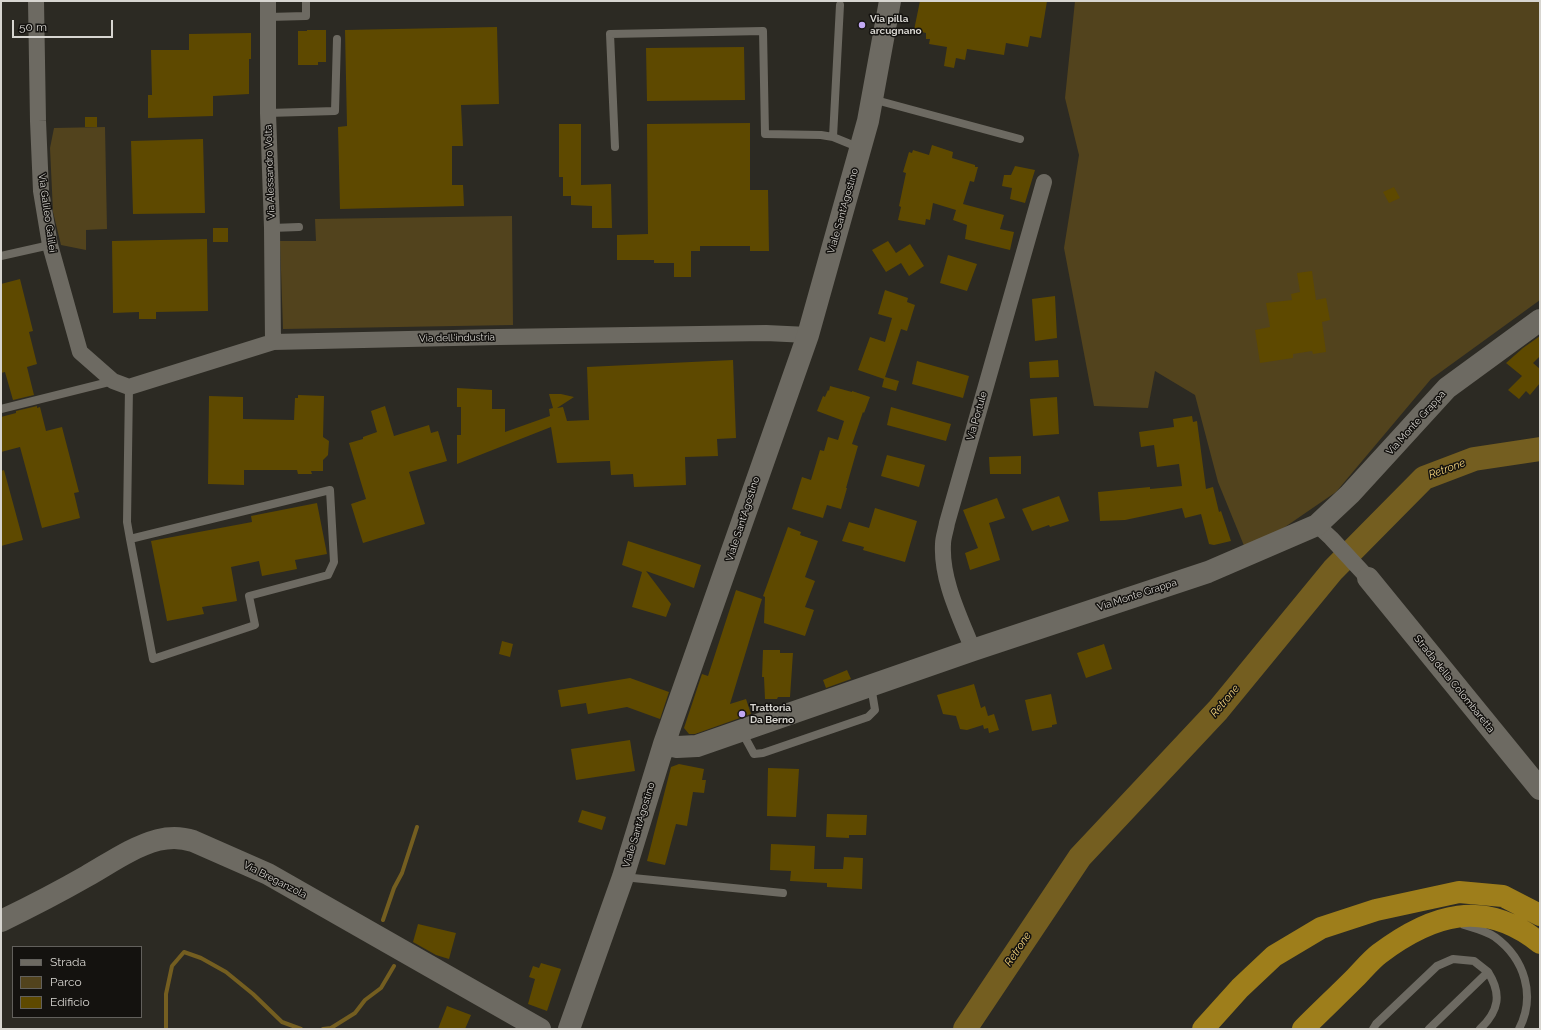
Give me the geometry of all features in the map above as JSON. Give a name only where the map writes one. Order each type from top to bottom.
[{"type":"highway","points":[[1203,1029],[1240,988],[1274,956],[1321,928],[1376,910],[1459,892],[1503,896],[1540,915]]},
{"type":"highway","points":[[1303,1029],[1378,955],[1407,936],[1441,920],[1455,917],[1482,916],[1516,926],[1540,943]]},
{"type":"street","name":"Via Galileo Galilei","points":[[36,1],[38,121],[42,191],[50,245],[80,352],[113,381]]},
{"type":"street","name":"Via Alessandro Volta","points":[[268,1],[268,113],[272,228],[273,342]]},
{"type":"street","name":"Viale Sant'Agostino","points":[[569,1029],[623,877],[664,744],[808,335],[860,149],[872,99],[890,1]]},
{"type":"street","name":"Via Portule","points":[[973,650],[948,586],[943,560],[943,543],[947,523],[1044,182]]},
{"type":"street","name":"Via Monte Grappa","points":[[664,744],[677,747],[697,746],[973,650],[1208,572],[1324,531],[1350,494],[1447,388],[1540,320]]},
{"type":"street","name":"Via dell'industria","points":[[129,387],[273,342],[506,336],[766,333],[808,335]]},
{"type":"street","points":[[113,381],[129,387]]},
{"type":"street","points":[[1324,531],[1368,578]]},
{"type":"street","name":"Strada della Colombaretta","points":[[1368,578],[1540,789]]},
{"type":"street","name":"Via Breganzola","points":[[1,921],[47,899],[135,848],[157,840],[182,837],[268,874],[540,1029]]},
{"type":"lane","points":[[268,18],[306,16],[306,1]]},
{"type":"lane","points":[[833,137],[840,5]]},
{"type":"lane","points":[[615,147],[610,34],[763,31],[765,134],[821,135],[833,137],[860,149]]},
{"type":"lane","points":[[268,113],[335,110],[337,39]]},
{"type":"lane","points":[[872,99],[1020,139]]},
{"type":"lane","points":[[272,228],[299,226]]},
{"type":"lane","points":[[1,256],[50,245]]},
{"type":"lane","points":[[1,409],[113,381]]},
{"type":"lane","points":[[129,387],[126,522],[153,659],[255,625],[249,596],[328,575],[334,562],[330,490],[130,539]]},
{"type":"lane","points":[[742,731],[754,754],[763,753],[868,717],[875,710],[871,686]]},
{"type":"lane","points":[[623,877],[783,893]]},
{"type":"lane","points":[[1441,920],[1475,928],[1495,937],[1514,955],[1522,969],[1528,991],[1523,1022],[1519,1029]]},
{"type":"lane","points":[[1373,1029],[1376,1024],[1437,966],[1453,959],[1474,961],[1488,972],[1495,982],[1495,1011],[1488,1022],[1480,1029]]},
{"type":"lane","points":[[1429,1029],[1488,972]]},
{"type":"green space","points":[[1075,1],[1540,1],[1540,300],[1431,379],[1336,492],[1247,553],[1218,482],[1195,395],[1155,371],[1148,408],[1094,406],[1064,248],[1079,155],[1065,98]]},
{"type":"green space","points":[[105,127],[107,229],[86,230],[86,250],[61,245],[53,212],[50,148],[54,128]]},
{"type":"green space","points":[[512,216],[513,325],[283,329],[280,241],[316,241],[315,219]]},
{"type":"building","points":[[920,1],[1047,1],[1041,38],[1030,36],[1028,47],[1006,43],[1004,55],[967,49],[965,60],[956,58],[954,68],[944,66],[947,47],[929,44],[930,39],[926,39],[926,33],[914,30]]},
{"type":"building","points":[[497,27],[499,104],[461,105],[463,146],[452,146],[452,185],[463,185],[464,206],[340,209],[338,127],[347,126],[345,30]]},
{"type":"building","points":[[326,30],[326,62],[318,62],[318,65],[298,65],[298,31]]},
{"type":"building","points":[[251,33],[249,94],[213,96],[213,116],[148,118],[148,95],[152,95],[151,50],[189,50],[189,34]]},
{"type":"building","points":[[744,47],[745,100],[647,101],[646,48]]},
{"type":"building","points":[[85,117],[97,117],[97,127],[85,127]]},
{"type":"building","points":[[750,123],[750,190],[768,190],[769,251],[750,251],[750,246],[700,246],[700,251],[691,251],[691,277],[674,277],[674,263],[654,263],[654,260],[617,260],[617,235],[648,234],[647,124]]},
{"type":"building","points":[[559,124],[581,124],[581,185],[611,184],[612,228],[592,228],[592,206],[571,205],[571,196],[563,196],[563,177],[559,177]]},
{"type":"building","points":[[203,139],[205,213],[133,214],[131,141]]},
{"type":"building","points":[[932,145],[953,152],[952,158],[978,167],[974,182],[970,181],[963,204],[1004,215],[1000,229],[1014,232],[1010,250],[965,239],[967,225],[953,220],[956,210],[933,203],[930,220],[926,219],[925,225],[898,220],[901,207],[899,206],[906,173],[903,172],[909,152],[912,153],[913,150],[929,155]]},
{"type":"building","points":[[1015,166],[1035,170],[1025,203],[1010,199],[1012,188],[1002,186],[1004,175],[1011,175]]},
{"type":"building","points":[[1394,187],[1400,198],[1389,203],[1383,192]]},
{"type":"building","points":[[213,228],[228,228],[228,242],[213,242]]},
{"type":"building","points":[[207,239],[208,311],[156,312],[156,319],[139,319],[139,312],[113,313],[112,241]]},
{"type":"building","points":[[888,241],[896,253],[910,244],[924,266],[909,276],[901,263],[886,272],[872,250]]},
{"type":"building","points":[[948,255],[977,264],[967,291],[940,283]]},
{"type":"building","points":[[1312,271],[1316,300],[1326,298],[1330,320],[1322,322],[1326,352],[1313,354],[1312,351],[1293,354],[1293,358],[1260,363],[1255,330],[1270,327],[1266,303],[1292,300],[1291,294],[1300,292],[1297,273]]},
{"type":"building","points":[[20,279],[33,331],[29,332],[37,364],[27,367],[34,395],[13,400],[5,372],[1,373],[1,284]]},
{"type":"building","points":[[885,290],[908,298],[907,302],[915,305],[907,331],[901,329],[885,377],[899,381],[896,391],[882,387],[884,379],[858,370],[870,337],[885,342],[892,318],[878,314]]},
{"type":"building","points":[[1055,296],[1057,338],[1035,341],[1032,299]]},
{"type":"building","points":[[1540,336],[1540,356],[1533,363],[1540,369],[1540,383],[1530,395],[1526,391],[1519,399],[1508,390],[1522,376],[1506,363]]},
{"type":"building","points":[[733,360],[736,438],[717,439],[718,456],[685,457],[686,485],[634,487],[633,474],[611,475],[610,461],[557,463],[551,427],[457,464],[457,435],[461,435],[461,407],[457,407],[457,388],[492,390],[492,409],[505,409],[505,432],[550,416],[549,409],[553,408],[549,394],[561,394],[574,397],[557,408],[563,407],[567,421],[589,420],[587,367]]},
{"type":"building","points":[[1058,360],[1059,377],[1030,378],[1029,362]]},
{"type":"building","points":[[917,361],[969,376],[963,398],[912,384]]},
{"type":"building","points":[[830,386],[870,397],[852,444],[858,446],[841,509],[827,505],[823,518],[792,509],[802,477],[811,480],[820,450],[824,451],[828,437],[838,440],[844,421],[817,411],[823,396],[825,397]]},
{"type":"building","points":[[298,395],[324,396],[323,437],[329,441],[328,455],[323,460],[323,471],[311,471],[312,474],[298,474],[297,470],[244,470],[244,485],[208,484],[209,396],[243,397],[243,419],[294,420],[295,398],[298,398]]},
{"type":"building","points":[[1057,397],[1059,434],[1033,436],[1030,399]]},
{"type":"building","points":[[37,406],[37,408],[40,407],[46,431],[62,427],[79,492],[74,493],[80,518],[42,528],[20,447],[1,452],[1,417],[16,413],[16,411]]},
{"type":"building","points":[[385,406],[394,436],[429,425],[431,433],[438,431],[447,461],[409,472],[425,524],[363,543],[351,504],[366,499],[349,443],[363,439],[363,437],[377,432],[371,411]]},
{"type":"building","points":[[891,407],[951,424],[946,441],[887,425]]},
{"type":"building","points":[[1192,416],[1193,422],[1197,421],[1206,489],[1213,487],[1219,512],[1221,511],[1231,541],[1214,545],[1209,544],[1201,514],[1185,518],[1182,508],[1125,520],[1100,521],[1098,492],[1150,487],[1150,489],[1182,486],[1179,464],[1157,467],[1154,445],[1141,447],[1139,432],[1174,427],[1173,419]]},
{"type":"building","points":[[887,455],[925,465],[919,487],[881,476]]},
{"type":"building","points":[[1021,456],[1021,474],[990,474],[989,457]]},
{"type":"building","points":[[4,470],[23,540],[1,546],[1,471]]},
{"type":"building","points":[[1059,496],[1069,521],[1050,527],[1049,525],[1032,531],[1022,509]]},
{"type":"building","points":[[997,498],[1005,518],[989,523],[1000,560],[970,570],[965,553],[978,548],[963,510]]},
{"type":"building","points":[[317,503],[327,554],[295,560],[297,569],[262,576],[259,561],[231,567],[237,601],[202,607],[204,614],[167,621],[151,541],[252,522],[251,516]]},
{"type":"building","points":[[875,508],[917,521],[905,562],[863,550],[864,547],[842,541],[849,522],[869,528]]},
{"type":"building","points":[[788,527],[801,532],[800,535],[818,541],[805,577],[815,581],[805,607],[814,610],[805,636],[764,623],[765,597],[763,596]]},
{"type":"building","points":[[628,541],[701,565],[694,588],[646,571],[671,604],[666,617],[632,607],[642,572],[622,565]]},
{"type":"building","points":[[736,590],[762,599],[730,704],[746,699],[751,714],[695,734],[689,734],[684,728],[702,674],[708,676]]},
{"type":"building","points":[[502,641],[513,644],[510,657],[499,654]]},
{"type":"building","points":[[1104,644],[1112,669],[1086,678],[1077,653]]},
{"type":"building","points":[[763,650],[780,650],[780,653],[793,653],[790,697],[765,699],[764,677],[762,677]]},
{"type":"building","points":[[847,670],[851,679],[826,688],[823,680]]},
{"type":"building","points":[[630,678],[669,692],[660,719],[627,707],[588,714],[586,703],[561,707],[558,690]]},
{"type":"building","points":[[974,684],[981,708],[985,706],[988,716],[994,714],[999,730],[989,733],[988,728],[984,729],[983,725],[967,730],[960,729],[956,716],[943,714],[937,695]]},
{"type":"building","points":[[1051,694],[1057,724],[1052,725],[1052,727],[1032,731],[1025,700]]},
{"type":"building","points":[[630,740],[635,771],[576,780],[571,749]]},
{"type":"building","points":[[679,764],[704,769],[702,780],[706,780],[704,793],[693,792],[687,826],[676,824],[665,865],[647,861],[671,767]]},
{"type":"building","points":[[768,768],[799,769],[796,817],[767,816]]},
{"type":"building","points":[[582,810],[606,817],[602,830],[578,822]]},
{"type":"building","points":[[827,814],[867,815],[866,835],[849,835],[849,838],[826,837]]},
{"type":"building","points":[[771,844],[815,846],[814,869],[843,869],[844,857],[863,858],[862,889],[827,887],[827,883],[790,881],[791,871],[770,870]]},
{"type":"building","points":[[418,924],[456,933],[449,959],[436,955],[413,942]]},
{"type":"building","points":[[541,963],[561,969],[547,1011],[528,1004],[535,979],[529,977],[533,966],[539,968]]},
{"type":"building","points":[[447,1006],[471,1015],[465,1029],[438,1029]]},
{"type":"waterway","name":"Retrone","points":[[965,1029],[1080,857],[1218,710],[1333,570],[1424,478],[1474,459],[1540,449]]},
{"type":"waterway","points":[[383,920],[394,888],[402,873],[417,827]]},
{"type":"waterway","points":[[166,1029],[166,994],[172,966],[184,952],[201,958],[226,972],[253,994],[282,1022],[301,1029]]},
{"type":"waterway","points":[[323,1029],[331,1028],[355,1013],[365,1000],[381,988],[394,966]]},
{"type":"place","name":"Via pilla arcugnano","points":[[862,25]]},
{"type":"place","name":"Trattoria Da Berno","points":[[742,714]]}]
